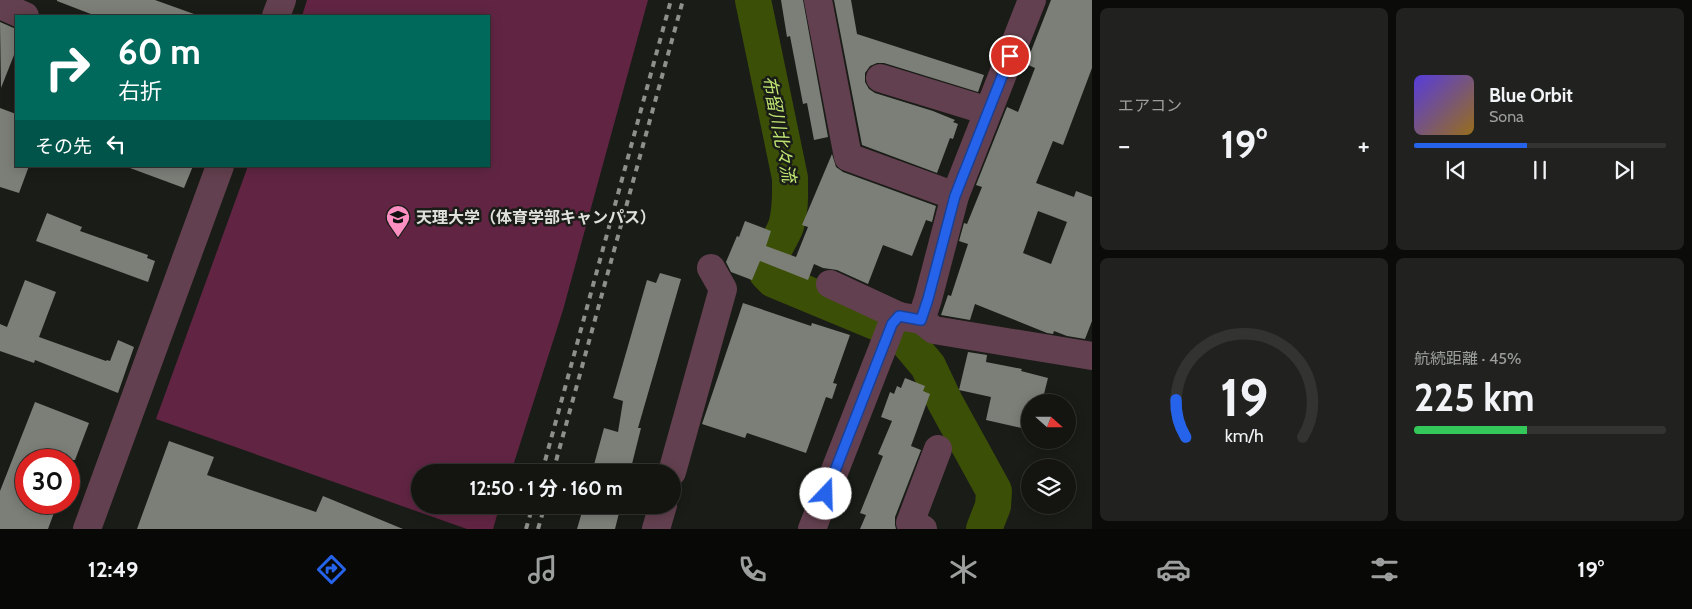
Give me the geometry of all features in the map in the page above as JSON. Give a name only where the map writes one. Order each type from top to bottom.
[{"type":"street","points":[[276,15],[282,0]]},
{"type":"street","points":[[818,0],[848,157],[955,196]]},
{"type":"street","points":[[812,529],[900,324],[928,299],[955,196],[1032,0]]},
{"type":"street","points":[[0,5],[23,15]]},
{"type":"street","points":[[880,78],[988,111]]},
{"type":"street","points":[[87,529],[220,167]]},
{"type":"street","points":[[674,464],[723,289],[711,268]]},
{"type":"street","points":[[830,284],[900,324],[1091,353]]},
{"type":"street","points":[[923,529],[910,524],[938,449]]},
{"type":"street","points":[[656,529],[660,514]]},
{"type":"shaded area","name":"天理大学（体育学部キャンパス）","points":[[307,0],[648,0],[563,310],[514,464],[411,464],[411,509],[156,419],[248,167],[490,167],[490,15],[302,15]]},
{"type":"shaded area","name":"天理大学（体育学部キャンパス）","points":[[425,514],[497,514],[493,529],[467,529]]},
{"type":"building","points":[[155,0],[194,15],[93,15],[57,1]]},
{"type":"building","points":[[781,0],[803,0],[828,137],[814,140],[807,103],[803,104],[790,36],[787,37]]},
{"type":"building","points":[[834,0],[851,0],[857,34],[984,75],[978,92],[884,63],[870,66],[865,73],[865,82],[869,89],[875,93],[933,111],[955,120],[953,122],[958,124],[953,139],[950,138],[937,173],[862,145]]},
{"type":"building","points":[[1051,0],[1092,0],[1092,68],[1063,145],[1053,141],[1036,183],[1074,197],[1076,191],[1092,197],[1092,321],[1085,339],[1067,336],[1054,331],[1053,334],[1047,333],[975,304],[970,320],[941,315],[948,295],[951,296],[968,244],[959,241],[964,223],[967,224],[982,187],[976,185],[1007,107],[1018,112],[1035,68],[1026,64]],"holes":[[[1038,211],[1067,222],[1051,264],[1023,253]]]},
{"type":"building","points":[[0,22],[15,29],[15,53],[1,88]]},
{"type":"building","points":[[0,108],[15,114],[15,167],[29,167],[19,193],[0,187]]},
{"type":"building","points":[[832,154],[836,167],[843,172],[936,206],[932,222],[926,220],[912,256],[883,245],[868,284],[837,270],[823,268],[814,264],[808,280],[760,261],[752,280],[731,272],[726,262],[745,221],[771,231],[766,246],[796,257],[808,227],[802,225]]},
{"type":"building","points":[[130,167],[193,167],[184,188]]},
{"type":"building","points":[[47,213],[82,227],[80,231],[148,255],[147,258],[155,261],[148,282],[36,241]]},
{"type":"building","points":[[660,273],[681,279],[638,428],[641,428],[632,464],[594,464],[604,428],[618,432],[623,401],[613,398],[647,280],[656,283]]},
{"type":"building","points":[[25,280],[56,292],[39,337],[106,361],[110,361],[118,340],[134,347],[118,393],[35,360],[34,363],[0,351],[0,324],[7,327]]},
{"type":"building","points":[[743,303],[811,326],[812,323],[850,335],[833,383],[837,384],[832,399],[826,397],[806,453],[747,433],[745,438],[702,424]]},
{"type":"building","points":[[968,352],[987,355],[986,362],[1022,369],[1021,371],[1048,378],[1044,394],[1021,394],[1021,428],[986,420],[991,397],[959,390]]},
{"type":"building","points":[[905,378],[925,386],[923,391],[930,394],[911,446],[921,450],[895,517],[896,529],[860,529],[866,515],[860,513],[883,456],[878,454],[892,421],[881,417],[890,392],[894,394],[897,386],[901,388]]},
{"type":"building","points":[[35,402],[89,423],[79,449],[17,449]]},
{"type":"building","points":[[169,441],[214,457],[207,475],[316,512],[323,496],[403,529],[137,529]]},
{"type":"building","points":[[15,453],[15,514],[54,514],[48,529],[0,529],[0,491]]},
{"type":"building","points":[[581,514],[619,514],[615,529],[577,529]]},
{"type":"waterway","name":"布留川北々流","points":[[753,0],[790,178],[788,220],[769,260],[767,273],[774,280],[880,324],[907,341],[928,366],[945,402],[994,491],[993,506],[984,529]]},
{"type":"railway","points":[[544,464],[671,0]]},
{"type":"railway","points":[[555,464],[683,0]]},
{"type":"railway","points":[[526,529],[530,514]]},
{"type":"railway","points":[[538,529],[542,514]]},
{"type":"place","name":"天理大学（体育学部キャンパス）","points":[[398,238]]},
{"type":"route","points":[[826,494],[892,324],[899,316],[921,320],[955,196],[1010,56]]}]
